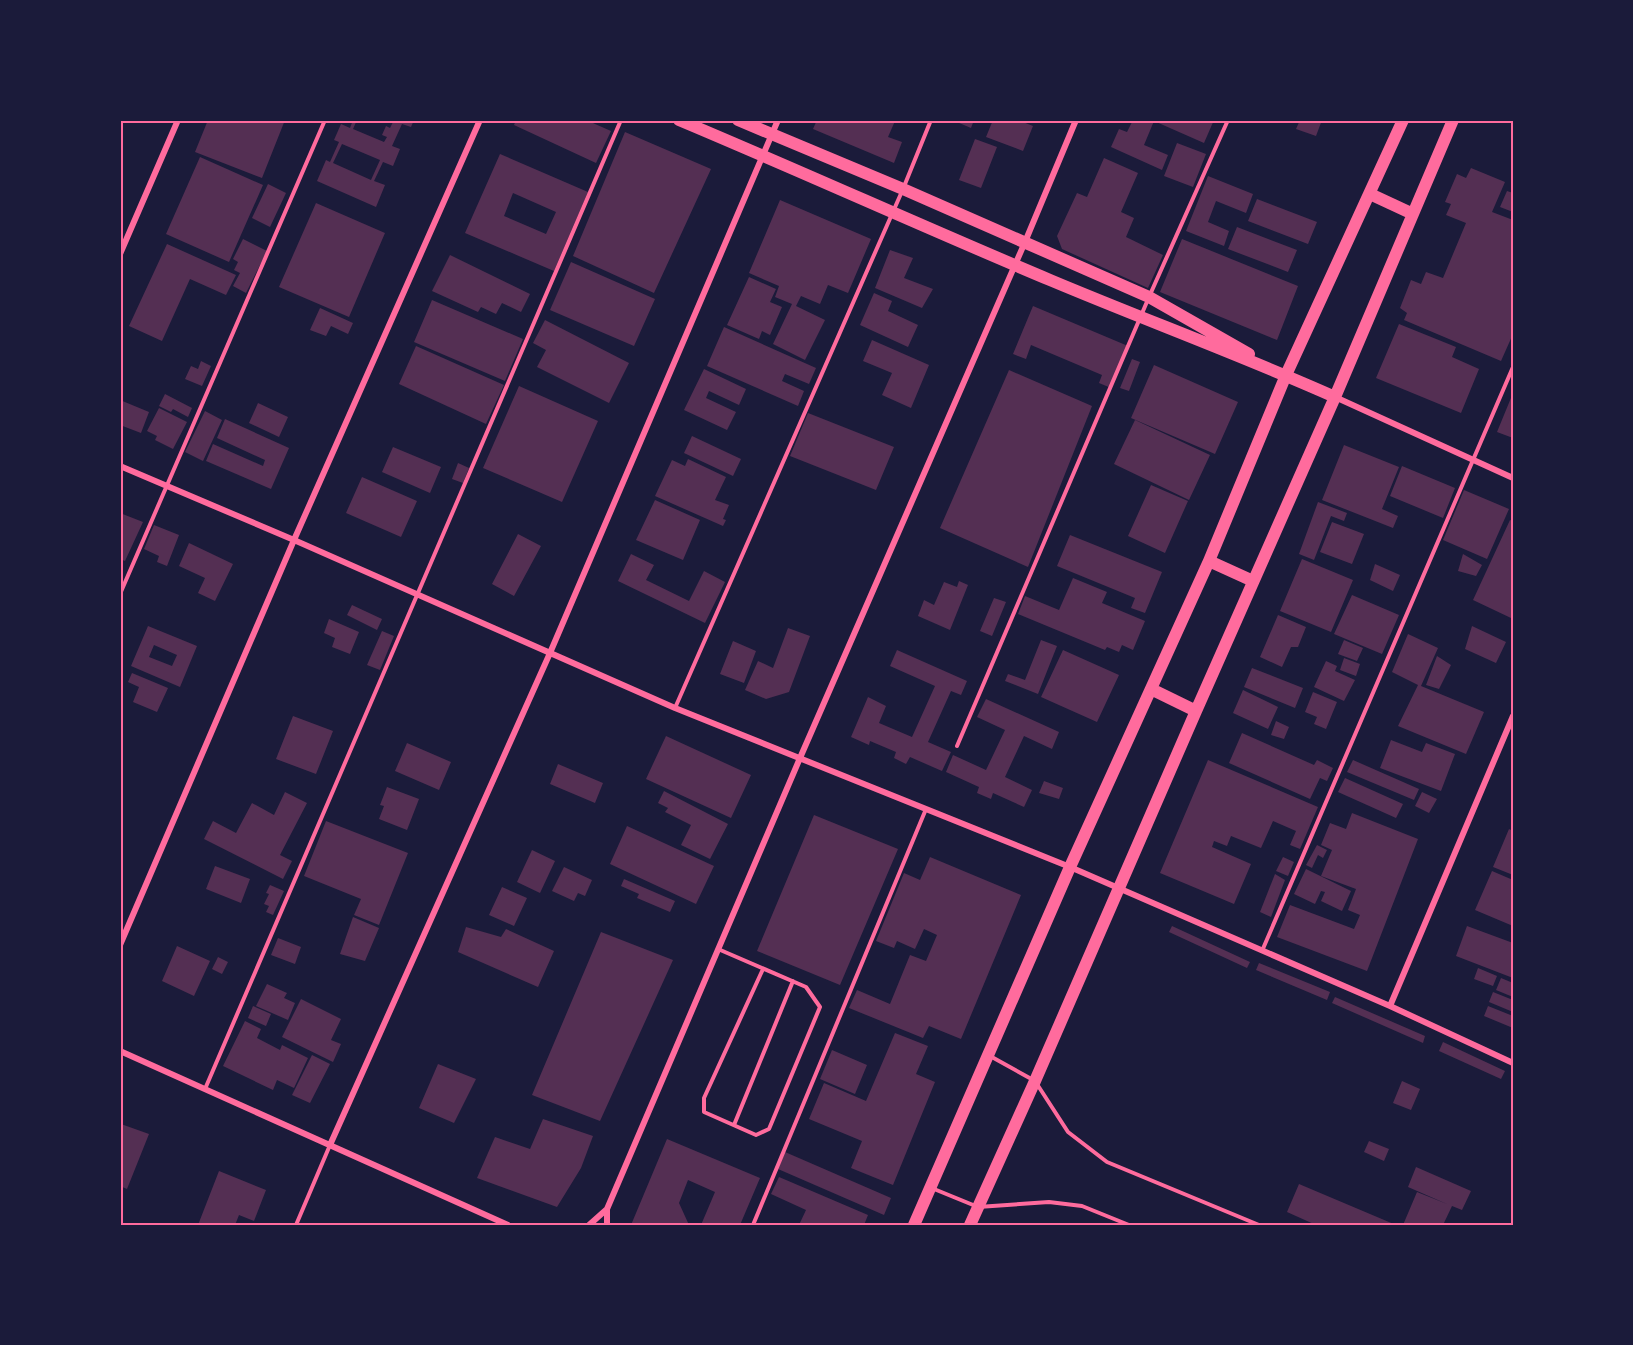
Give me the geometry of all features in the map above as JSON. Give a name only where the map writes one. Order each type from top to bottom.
[{"type":"highway","points":[[679,120],[1015,266],[1335,397]]},
{"type":"highway","points":[[738,120],[903,189],[1149,297],[1286,375]]},
{"type":"highway","points":[[914,1225],[1070,867],[1209,561],[1286,375],[1403,120]]},
{"type":"highway","points":[[970,1225],[1120,890],[1453,120]]},
{"type":"highway","points":[[1370,194],[1413,214]]},
{"type":"highway","points":[[1209,561],[1254,581]]},
{"type":"highway","points":[[1151,689],[1196,711]]},
{"type":"street","points":[[120,254],[178,120]]},
{"type":"street","points":[[120,945],[294,540],[480,120]]},
{"type":"street","points":[[330,1145],[550,653],[778,120]]},
{"type":"street","points":[[607,1225],[607,1209],[1076,120]]},
{"type":"street","points":[[1335,397],[1513,478]]},
{"type":"street","points":[[120,466],[675,708],[1070,867],[1390,1006],[1513,1063]]},
{"type":"street","points":[[1390,1006],[1513,716]]},
{"type":"street","points":[[120,1051],[508,1225]]},
{"type":"street","points":[[589,1225],[607,1209]]},
{"type":"lane","points":[[120,594],[326,120]]},
{"type":"lane","points":[[205,1089],[621,120]]},
{"type":"lane","points":[[675,708],[903,189],[931,120]]},
{"type":"lane","points":[[957,746],[1149,297],[1228,120]]},
{"type":"lane","points":[[1262,951],[1513,367]]},
{"type":"lane","points":[[753,1225],[926,809]]},
{"type":"lane","points":[[718,950],[806,987],[820,1008],[769,1129],[756,1135],[704,1112],[704,1098],[763,969]]},
{"type":"lane","points":[[734,1125],[793,981]]},
{"type":"lane","points":[[988,1054],[1035,1081],[1068,1132],[1107,1162],[1259,1225]]},
{"type":"lane","points":[[296,1225],[330,1145]]},
{"type":"lane","points":[[930,1188],[978,1207],[1049,1202],[1082,1206],[1129,1225]]},
{"type":"building","points":[[208,120],[285,120],[262,178],[195,152]]},
{"type":"building","points":[[353,120],[357,120],[353,129],[384,142],[387,137],[382,135],[386,126],[390,128],[394,120],[414,120],[411,127],[402,124],[392,146],[400,149],[393,166],[383,162],[374,181],[385,185],[376,207],[317,181],[326,160],[330,162],[339,142],[334,140],[341,124],[350,128]],"holes":[[[342,144],[380,160],[371,180],[333,163]]]},
{"type":"building","points":[[516,120],[586,120],[611,131],[596,163],[514,125]]},
{"type":"building","points":[[817,120],[894,120],[888,137],[902,142],[894,163],[813,129]]},
{"type":"building","points":[[952,120],[974,120],[971,128]]},
{"type":"building","points":[[993,120],[1018,120],[1033,126],[1023,151],[986,137]]},
{"type":"building","points":[[1133,120],[1214,120],[1204,143],[1154,121],[1144,145],[1168,155],[1162,170],[1111,147],[1119,129],[1127,132]]},
{"type":"building","points":[[1300,120],[1322,120],[1316,136],[1296,129]]},
{"type":"building","points":[[625,132],[711,169],[654,293],[573,256]]},
{"type":"building","points":[[975,139],[997,147],[981,188],[959,180]]},
{"type":"building","points":[[1177,143],[1206,154],[1193,187],[1164,176]]},
{"type":"building","points":[[500,154],[588,192],[554,271],[465,233]],"holes":[[[513,193],[556,212],[546,234],[504,216]]]},
{"type":"building","points":[[200,157],[263,185],[229,262],[166,234]]},
{"type":"building","points":[[1104,158],[1138,173],[1121,212],[1134,218],[1126,237],[1163,255],[1148,288],[1062,249],[1057,236],[1077,193],[1087,197]]},
{"type":"building","points":[[1471,168],[1505,182],[1492,212],[1513,220],[1513,334],[1501,361],[1404,320],[1407,313],[1400,308],[1411,280],[1421,284],[1426,272],[1443,278],[1466,223],[1446,215],[1451,204],[1445,202],[1457,174],[1466,178]]},
{"type":"building","points":[[1208,176],[1253,194],[1246,213],[1216,201],[1208,222],[1229,231],[1224,246],[1186,231]]},
{"type":"building","points":[[268,184],[286,193],[270,227],[252,218]]},
{"type":"building","points":[[1507,191],[1513,193],[1513,212],[1500,207]]},
{"type":"building","points":[[1257,199],[1317,222],[1308,244],[1248,221]]},
{"type":"building","points":[[780,200],[871,239],[848,293],[828,285],[820,304],[801,296],[796,306],[825,320],[805,360],[773,344],[792,304],[775,297],[779,286],[749,273]]},
{"type":"building","points":[[316,203],[385,233],[349,317],[279,287]]},
{"type":"building","points":[[1237,227],[1297,250],[1288,272],[1228,249]]},
{"type":"building","points":[[243,239],[267,251],[246,293],[233,286],[240,273],[234,270],[238,262],[233,259]]},
{"type":"building","points":[[1182,239],[1298,286],[1277,340],[1160,292]]},
{"type":"building","points":[[167,244],[236,275],[226,295],[190,279],[162,341],[129,326]]},
{"type":"building","points":[[890,250],[913,258],[904,278],[933,289],[922,308],[875,288]]},
{"type":"building","points":[[450,255],[530,294],[521,312],[502,303],[496,314],[481,307],[478,312],[432,291]]},
{"type":"building","points":[[571,262],[655,299],[634,346],[550,310]]},
{"type":"building","points":[[749,277],[776,289],[770,302],[782,307],[770,335],[762,331],[759,339],[727,325]]},
{"type":"building","points":[[874,293],[892,301],[888,311],[918,325],[908,347],[860,325]]},
{"type":"building","points":[[432,300],[523,339],[505,381],[414,342]]},
{"type":"building","points":[[1033,306],[1128,346],[1111,388],[1099,383],[1102,375],[1031,345],[1026,359],[1013,354]]},
{"type":"building","points":[[320,308],[353,323],[348,334],[331,326],[326,336],[310,330]]},
{"type":"building","points":[[545,320],[629,363],[609,403],[537,367],[546,350],[533,343]]},
{"type":"building","points":[[1399,324],[1456,347],[1452,357],[1479,369],[1461,413],[1376,378]]},
{"type":"building","points":[[724,327],[816,368],[809,384],[785,374],[782,381],[804,391],[798,406],[707,366]]},
{"type":"building","points":[[872,340],[929,365],[911,408],[882,395],[892,373],[863,361]]},
{"type":"building","points":[[416,346],[504,385],[486,424],[399,384]]},
{"type":"building","points":[[1132,359],[1140,362],[1129,391],[1120,388]]},
{"type":"building","points":[[201,361],[211,366],[202,386],[185,379],[191,366],[198,369]]},
{"type":"building","points":[[1154,365],[1238,402],[1215,454],[1131,418]]},
{"type":"building","points":[[704,369],[746,389],[739,405],[709,391],[706,398],[736,412],[727,430],[684,410]]},
{"type":"building","points":[[1009,370],[1092,406],[1028,567],[940,528]]},
{"type":"building","points":[[519,386],[598,421],[562,502],[483,468]]},
{"type":"building","points":[[1513,393],[1513,438],[1497,432]]},
{"type":"building","points":[[165,394],[192,408],[188,417],[173,409],[171,412],[159,406]]},
{"type":"building","points":[[120,400],[149,412],[141,433],[120,425]]},
{"type":"building","points":[[258,403],[288,417],[279,437],[249,423]]},
{"type":"building","points":[[159,408],[187,422],[173,449],[155,440],[157,436],[147,431]]},
{"type":"building","points":[[205,411],[222,420],[203,461],[185,452]]},
{"type":"building","points":[[808,413],[894,447],[876,490],[790,456]]},
{"type":"building","points":[[225,419],[289,448],[271,489],[206,461],[213,444],[263,466],[265,460],[217,438]]},
{"type":"building","points":[[1135,420],[1210,455],[1189,500],[1114,464]]},
{"type":"building","points":[[692,436],[741,459],[733,476],[684,453]]},
{"type":"building","points":[[1344,445],[1399,467],[1382,509],[1398,516],[1393,528],[1322,500]]},
{"type":"building","points":[[393,447],[441,467],[430,493],[382,472]]},
{"type":"building","points":[[688,459],[726,477],[715,500],[729,505],[723,519],[726,520],[723,526],[655,496],[672,460],[685,466]]},
{"type":"building","points":[[458,463],[469,468],[463,483],[452,479]]},
{"type":"building","points":[[1402,466],[1455,488],[1443,518],[1390,496]]},
{"type":"building","points":[[362,477],[417,501],[401,537],[346,513]]},
{"type":"building","points":[[1151,485],[1188,501],[1165,553],[1128,536]]},
{"type":"building","points":[[1464,490],[1509,509],[1487,559],[1443,540]]},
{"type":"building","points":[[655,500],[700,520],[683,560],[636,540]]},
{"type":"building","points":[[1318,502],[1347,513],[1344,521],[1331,516],[1314,560],[1299,554]]},
{"type":"building","points":[[120,513],[143,522],[125,561],[120,559]]},
{"type":"building","points":[[1510,520],[1513,521],[1513,613],[1511,618],[1473,600]]},
{"type":"building","points":[[1332,522],[1364,534],[1352,564],[1320,552]]},
{"type":"building","points":[[154,525],[179,535],[167,566],[157,562],[159,556],[144,549]]},
{"type":"building","points":[[518,534],[541,546],[514,596],[492,584]]},
{"type":"building","points":[[1070,535],[1162,572],[1145,613],[1131,608],[1135,598],[1057,566]]},
{"type":"building","points":[[189,543],[233,564],[215,601],[198,593],[205,578],[179,566]]},
{"type":"building","points":[[631,554],[654,565],[646,580],[689,601],[704,571],[725,582],[705,623],[618,581]]},
{"type":"building","points":[[1463,554],[1482,565],[1476,576],[1458,571]]},
{"type":"building","points":[[1302,559],[1353,580],[1331,632],[1280,611]]},
{"type":"building","points":[[1375,564],[1400,575],[1393,591],[1370,580]]},
{"type":"building","points":[[1073,578],[1107,592],[1102,603],[1145,621],[1133,650],[1122,645],[1119,652],[1107,647],[1105,650],[1018,614],[1025,596],[1059,610]]},
{"type":"building","points":[[959,581],[968,585],[950,630],[918,616],[924,600],[934,605],[944,582],[957,587]]},
{"type":"building","points":[[1352,595],[1399,615],[1382,654],[1334,634]]},
{"type":"building","points":[[994,598],[1006,602],[992,636],[980,631]]},
{"type":"building","points":[[352,605],[382,619],[377,630],[347,615]]},
{"type":"building","points":[[1278,615],[1306,627],[1298,647],[1291,647],[1282,667],[1260,657]]},
{"type":"building","points":[[329,619],[359,632],[350,654],[332,647],[335,638],[324,633]]},
{"type":"building","points":[[148,626],[197,646],[180,687],[131,666]],"holes":[[[154,645],[177,655],[172,666],[149,657]]]},
{"type":"building","points":[[1472,626],[1506,642],[1496,663],[1465,649]]},
{"type":"building","points":[[788,628],[810,636],[789,692],[766,699],[745,690],[758,661],[773,668]]},
{"type":"building","points":[[382,631],[394,636],[380,670],[367,665]]},
{"type":"building","points":[[1408,634],[1438,648],[1421,686],[1484,712],[1466,754],[1398,726],[1418,685],[1392,672]]},
{"type":"building","points":[[1041,640],[1057,646],[1038,694],[1005,681],[1008,674],[1025,680]]},
{"type":"building","points":[[1344,640],[1363,648],[1357,661],[1338,654]]},
{"type":"building","points":[[733,641],[756,651],[744,683],[720,674]]},
{"type":"building","points":[[897,650],[967,681],[961,695],[951,691],[928,742],[951,752],[942,771],[910,757],[906,764],[894,758],[896,752],[870,741],[869,745],[851,737],[868,697],[886,706],[879,723],[912,737],[935,686],[890,666]]},
{"type":"building","points":[[1063,650],[1119,675],[1097,722],[1041,697]]},
{"type":"building","points":[[1437,656],[1451,665],[1439,689],[1426,685]]},
{"type":"building","points":[[1344,658],[1360,664],[1356,676],[1340,670]]},
{"type":"building","points":[[1326,661],[1337,666],[1335,671],[1355,680],[1344,701],[1314,687]]},
{"type":"building","points":[[1252,668],[1303,688],[1295,708],[1244,687]]},
{"type":"building","points":[[132,673],[168,688],[157,712],[133,702],[139,687],[128,682]]},
{"type":"building","points":[[1243,690],[1278,707],[1268,729],[1233,713]]},
{"type":"building","points":[[1313,692],[1337,702],[1326,729],[1314,724],[1317,717],[1305,712]]},
{"type":"building","points":[[986,699],[1059,732],[1052,749],[1024,736],[1005,777],[1032,790],[1024,807],[993,793],[991,799],[977,793],[979,787],[946,772],[953,755],[986,770],[1005,730],[977,717]]},
{"type":"building","points":[[293,716],[333,731],[316,774],[276,759]]},
{"type":"building","points":[[1276,721],[1289,727],[1284,739],[1271,735]]},
{"type":"building","points":[[1242,733],[1314,765],[1317,760],[1333,768],[1327,781],[1320,778],[1310,799],[1229,763]]},
{"type":"building","points":[[666,736],[751,775],[731,818],[646,779]]},
{"type":"building","points":[[1391,740],[1422,752],[1426,743],[1455,754],[1441,791],[1380,768]]},
{"type":"building","points":[[407,743],[451,762],[439,790],[395,771]]},
{"type":"building","points":[[1208,760],[1318,807],[1300,849],[1290,845],[1296,831],[1273,821],[1261,848],[1231,836],[1227,846],[1214,841],[1212,847],[1251,864],[1234,904],[1160,873]]},
{"type":"building","points":[[1353,760],[1419,789],[1414,800],[1347,772]]},
{"type":"building","points":[[558,764],[603,783],[595,803],[550,784]]},
{"type":"building","points":[[1345,778],[1403,804],[1396,818],[1338,792]]},
{"type":"building","points":[[1044,781],[1063,788],[1059,799],[1039,793]]},
{"type":"building","points":[[387,787],[419,799],[407,830],[379,819],[384,806],[380,805]]},
{"type":"building","points":[[664,791],[728,824],[710,859],[681,845],[691,825],[665,812],[668,808],[658,803]]},
{"type":"building","points":[[285,792],[307,803],[280,855],[292,861],[283,879],[204,839],[213,821],[236,833],[252,803],[274,815]]},
{"type":"building","points":[[1422,792],[1437,799],[1429,813],[1415,806]]},
{"type":"building","points":[[1352,813],[1418,839],[1367,971],[1277,937],[1290,905],[1354,929],[1360,915],[1348,910],[1356,889],[1321,876],[1332,850],[1321,845],[1330,823],[1346,829]]},
{"type":"building","points":[[814,815],[898,849],[840,985],[757,951]]},
{"type":"building","points":[[326,821],[408,853],[379,925],[354,915],[361,899],[304,876]]},
{"type":"building","points":[[627,826],[714,866],[696,904],[610,864]]},
{"type":"building","points":[[1509,829],[1513,831],[1513,875],[1493,867]]},
{"type":"building","points":[[1317,845],[1327,850],[1323,858],[1318,855],[1312,868],[1306,865]]},
{"type":"building","points":[[532,850],[555,861],[540,893],[517,882]]},
{"type":"building","points":[[930,857],[1021,895],[961,1039],[929,1026],[923,1038],[849,1008],[857,990],[890,1004],[910,955],[926,961],[937,935],[924,929],[915,949],[897,941],[894,948],[876,941],[904,873],[920,880]]},
{"type":"building","points":[[1283,857],[1294,862],[1288,876],[1276,871]]},
{"type":"building","points":[[215,866],[250,879],[241,903],[206,889]]},
{"type":"building","points":[[564,867],[592,880],[585,896],[578,893],[574,901],[552,891]]},
{"type":"building","points":[[1306,869],[1351,891],[1342,911],[1321,901],[1325,892],[1321,891],[1315,904],[1294,894]]},
{"type":"building","points":[[1492,871],[1513,880],[1513,926],[1475,910]]},
{"type":"building","points":[[1275,874],[1285,880],[1271,917],[1260,912]]},
{"type":"building","points":[[624,879],[675,901],[670,912],[637,898],[639,894],[621,886]]},
{"type":"building","points":[[270,885],[284,891],[273,915],[266,912],[269,906],[264,904]]},
{"type":"building","points":[[502,887],[527,898],[514,926],[489,915]]},
{"type":"building","points":[[353,917],[379,928],[365,961],[340,954]]},
{"type":"building","points":[[1172,926],[1250,962],[1247,968],[1169,932]]},
{"type":"building","points":[[1467,926],[1513,943],[1513,978],[1456,956]]},
{"type":"building","points":[[466,927],[501,937],[506,929],[554,951],[538,987],[458,952]]},
{"type":"building","points":[[601,932],[673,960],[600,1121],[532,1095]]},
{"type":"building","points":[[278,938],[301,947],[295,964],[271,955]]},
{"type":"building","points":[[177,946],[210,961],[194,996],[162,981]]},
{"type":"building","points":[[218,957],[228,962],[222,974],[212,969]]},
{"type":"building","points":[[1259,963],[1330,992],[1327,1000],[1256,970]]},
{"type":"building","points":[[1478,968],[1497,976],[1493,986],[1474,979]]},
{"type":"building","points":[[1501,978],[1513,983],[1513,997],[1496,990]]},
{"type":"building","points":[[267,984],[287,993],[284,998],[295,1003],[288,1020],[256,1006]]},
{"type":"building","points":[[1493,992],[1513,1000],[1513,1012],[1489,1002]]},
{"type":"building","points":[[1335,997],[1425,1036],[1423,1043],[1332,1003]]},
{"type":"building","points":[[301,999],[341,1019],[331,1040],[341,1044],[333,1062],[282,1037]]},
{"type":"building","points":[[253,1006],[271,1014],[266,1026],[248,1018]]},
{"type":"building","points":[[1488,1006],[1513,1016],[1513,1028],[1484,1016]]},
{"type":"building","points":[[245,1021],[261,1029],[257,1038],[280,1050],[282,1045],[308,1058],[294,1088],[277,1080],[273,1090],[223,1066]]},
{"type":"building","points":[[895,1033],[928,1046],[916,1074],[935,1082],[893,1185],[851,1168],[862,1141],[809,1119],[824,1083],[866,1101]]},
{"type":"building","points":[[1443,1042],[1505,1071],[1501,1079],[1439,1051]]},
{"type":"building","points":[[832,1050],[867,1065],[855,1094],[820,1079]]},
{"type":"building","points":[[312,1055],[330,1064],[310,1103],[292,1095]]},
{"type":"building","points":[[438,1064],[476,1079],[454,1123],[419,1108]]},
{"type":"building","points":[[1402,1081],[1420,1089],[1411,1110],[1393,1103]]},
{"type":"building","points":[[543,1119],[593,1136],[581,1168],[557,1207],[477,1178],[495,1137],[530,1149]]},
{"type":"building","points":[[121,1124],[149,1134],[127,1189],[120,1186]]},
{"type":"building","points":[[667,1139],[760,1178],[740,1225],[701,1225],[715,1192],[688,1180],[679,1203],[689,1225],[631,1225]]},
{"type":"building","points":[[1369,1141],[1389,1149],[1384,1161],[1364,1152]]},
{"type":"building","points":[[785,1152],[891,1198],[884,1215],[778,1169]]},
{"type":"building","points":[[1416,1167],[1471,1191],[1462,1210],[1452,1206],[1443,1225],[1403,1225],[1417,1192],[1447,1204],[1408,1187]]},
{"type":"building","points":[[219,1171],[266,1190],[254,1221],[239,1215],[235,1225],[198,1225]]},
{"type":"building","points":[[779,1177],[868,1215],[864,1225],[799,1225],[806,1210],[771,1194]]},
{"type":"building","points":[[1299,1184],[1396,1225],[1316,1225],[1287,1212]]}]
